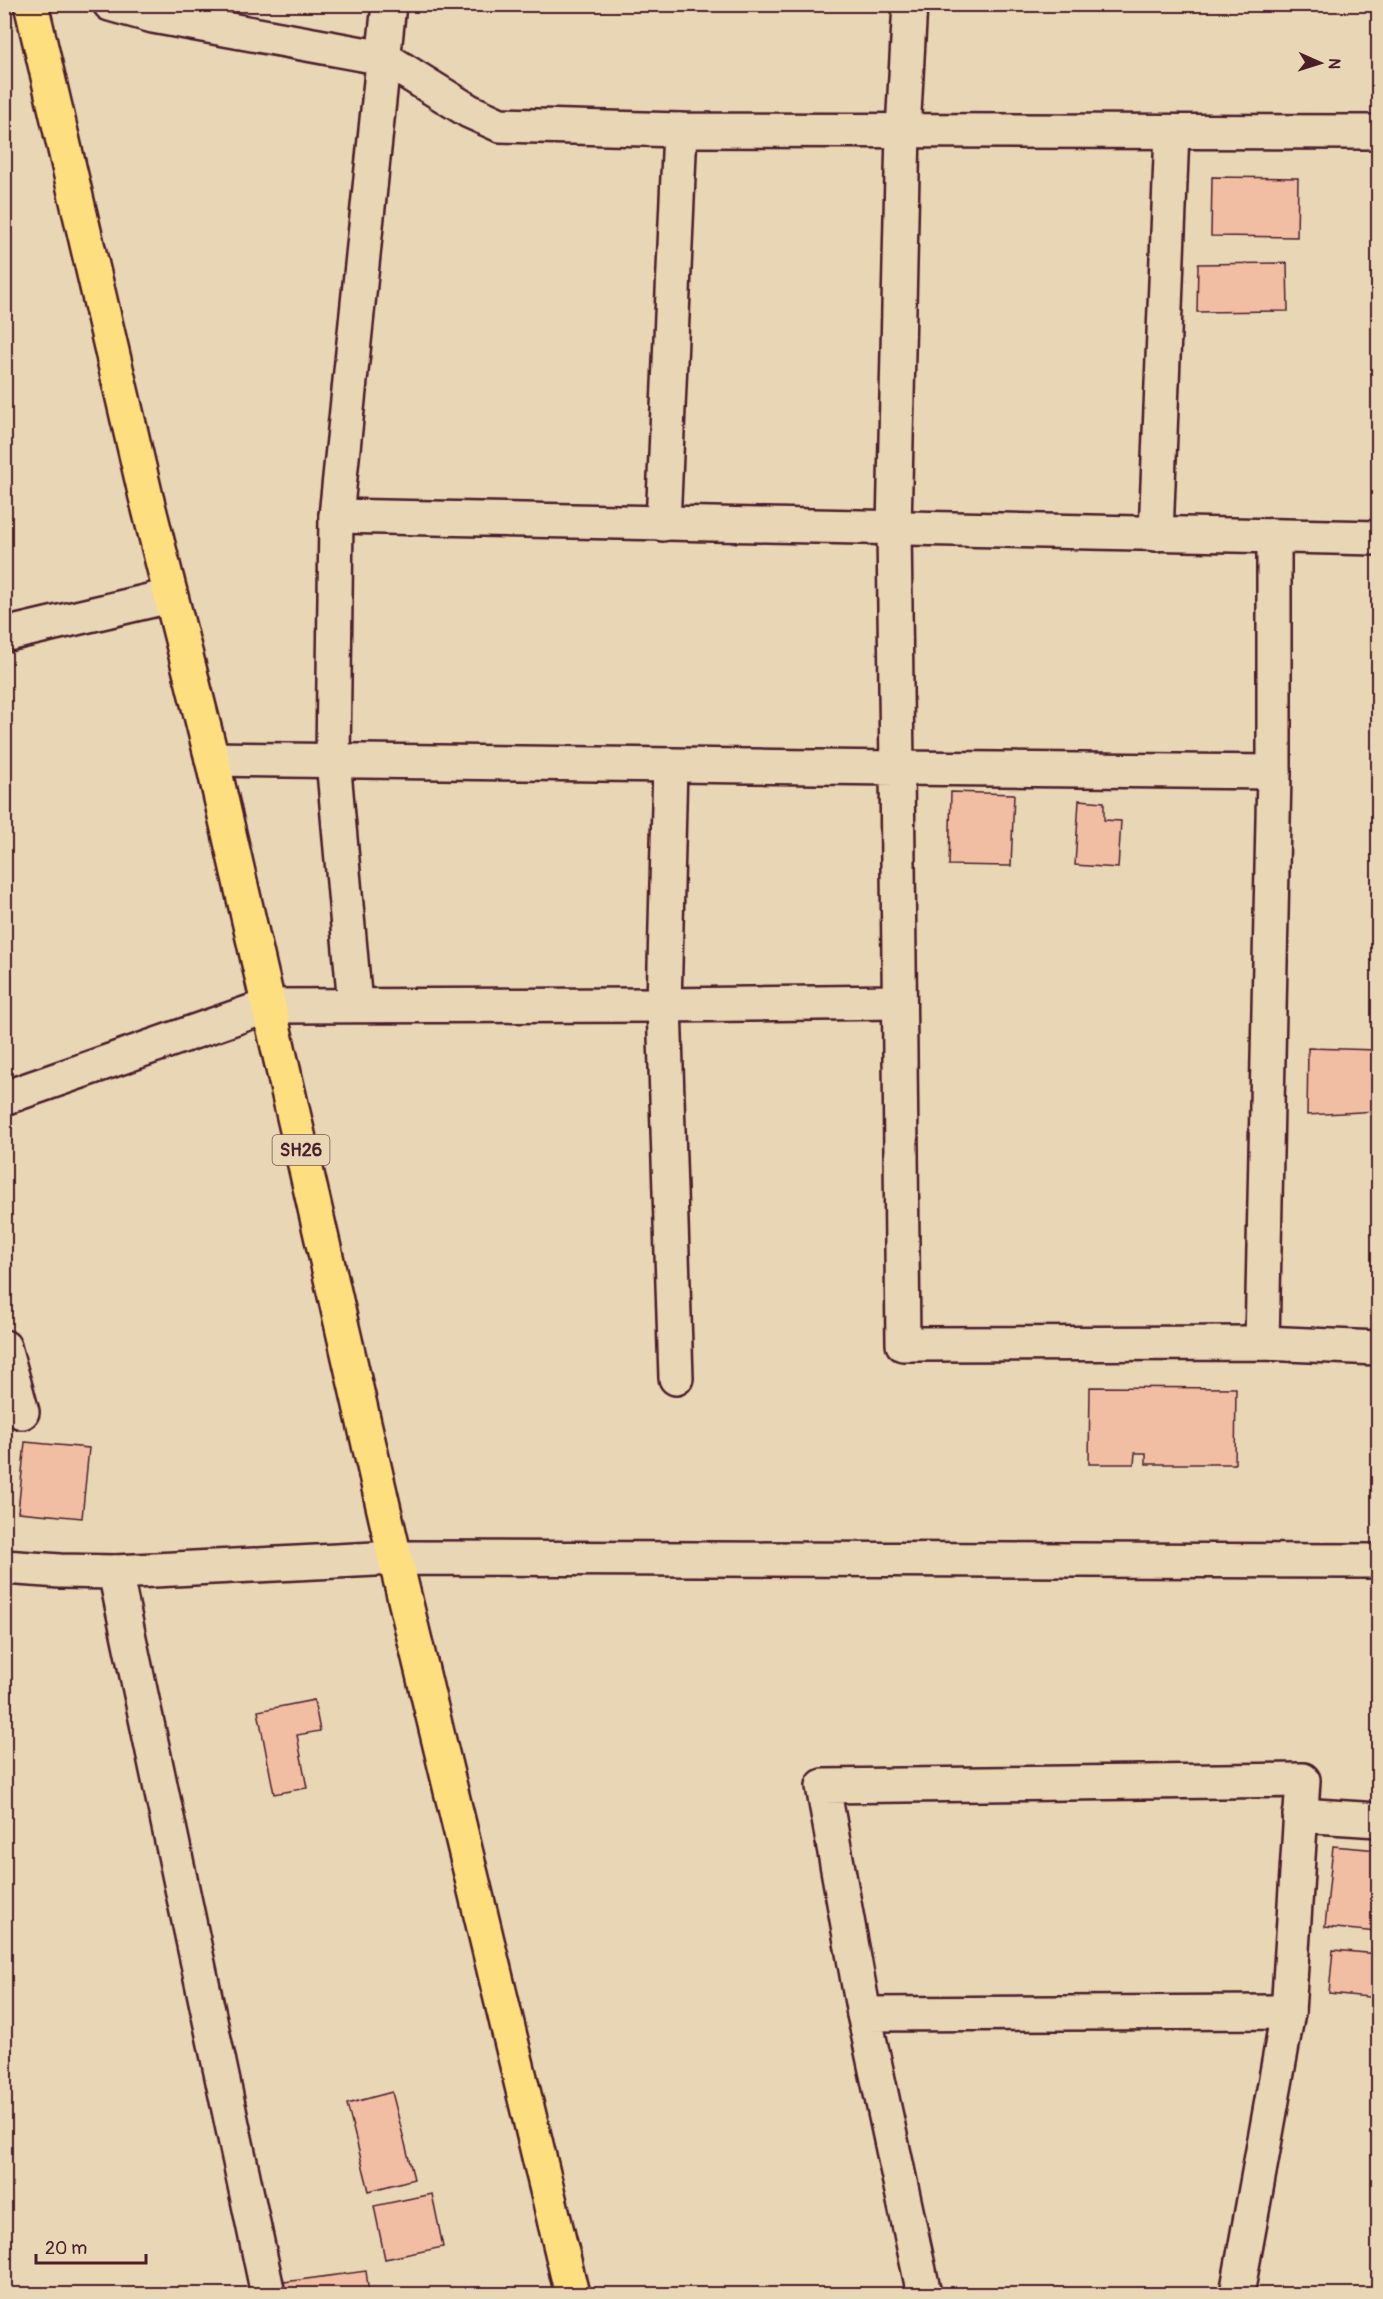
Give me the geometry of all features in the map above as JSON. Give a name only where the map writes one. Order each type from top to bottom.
[{"type":"main road","name":"SH26","points":[[31,4],[170,596],[212,759],[395,1558],[572,2295]]},
{"type":"street","points":[[110,4],[153,16],[384,58],[469,111],[500,125],[680,130],[1378,132]]},
{"type":"street","points":[[355,1005],[333,760],[336,516],[389,4]]},
{"type":"street","points":[[910,4],[903,130],[894,528],[903,1344],[1262,1343],[1378,1348]]},
{"type":"street","points":[[663,524],[680,130]]},
{"type":"street","points":[[1156,534],[1172,132]]},
{"type":"street","points":[[336,516],[1378,538]]},
{"type":"street","points":[[1262,1343],[1274,772],[1274,536]]},
{"type":"street","points":[[4,635],[170,596]]},
{"type":"street","points":[[212,759],[1274,772]]},
{"type":"street","points":[[670,765],[664,1005],[676,1378]]},
{"type":"street","points":[[4,1098],[268,1006],[899,1002]]},
{"type":"street","points":[[4,1347],[22,1412]]},
{"type":"street","points":[[4,1567],[115,1572],[395,1558],[1378,1562]]},
{"type":"street","points":[[115,1572],[268,2295]]},
{"type":"street","points":[[924,2295],[864,2014],[824,1786],[1303,1780],[1287,2012],[1237,2295]]},
{"type":"street","points":[[1300,1815],[1378,1820]]},
{"type":"street","points":[[864,2014],[1287,2012]]},
{"type":"building","points":[[1212,177],[1298,178],[1297,237],[1211,236]]},
{"type":"building","points":[[1287,263],[1288,311],[1197,312],[1198,264]]},
{"type":"building","points":[[951,792],[1014,794],[1011,866],[949,865]]},
{"type":"building","points":[[1079,800],[1104,802],[1104,820],[1121,821],[1118,868],[1075,865]]},
{"type":"building","points":[[1308,1048],[1378,1050],[1378,1111],[1307,1115]]},
{"type":"building","points":[[1090,1387],[1236,1388],[1235,1464],[1146,1464],[1146,1453],[1135,1453],[1134,1464],[1089,1464]]},
{"type":"building","points":[[25,1442],[89,1448],[82,1518],[18,1512]]},
{"type":"building","points":[[314,1700],[320,1731],[297,1735],[307,1788],[274,1794],[258,1711]]},
{"type":"building","points":[[1333,1846],[1378,1850],[1378,1932],[1325,1927]]},
{"type":"building","points":[[1333,1950],[1378,1954],[1378,1998],[1329,1993]]},
{"type":"building","points":[[392,2092],[414,2179],[369,2191],[347,2104]]},
{"type":"building","points":[[432,2194],[443,2247],[385,2259],[374,2206]]},
{"type":"building","points":[[366,2271],[369,2294],[279,2294],[277,2283]]}]
